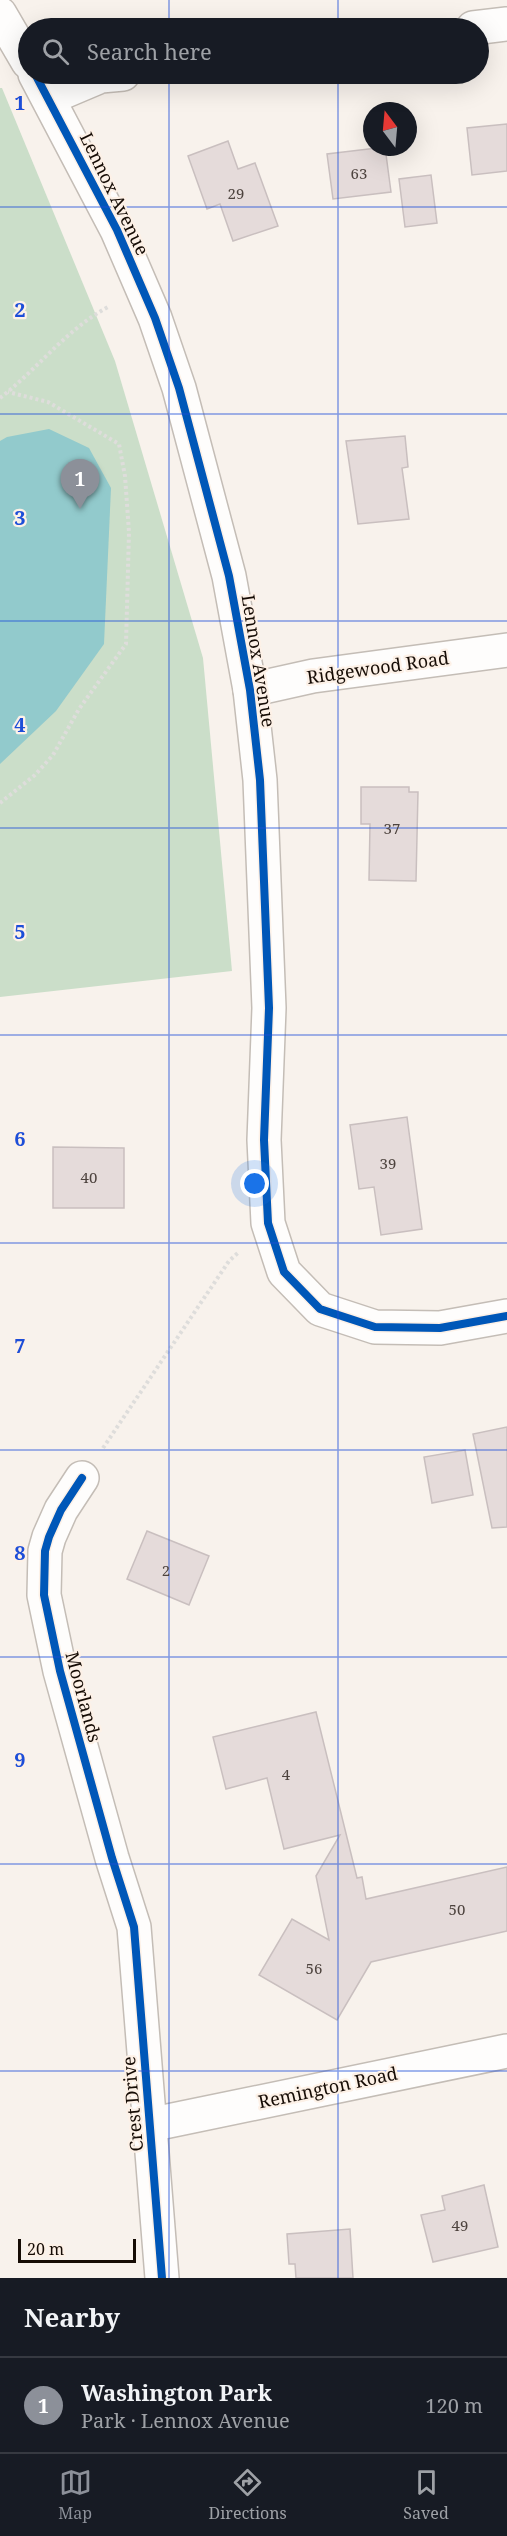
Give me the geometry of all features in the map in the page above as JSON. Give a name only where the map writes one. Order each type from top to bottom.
[{"type":"street","points":[[0,14],[18,45]]},
{"type":"street","points":[[489,26],[507,24]]},
{"type":"street","name":"Lennox Avenue","points":[[42,86],[117,230],[142,289],[179,388],[229,576],[250,690],[260,780],[269,1008],[264,1140],[268,1223],[284,1272],[320,1309],[375,1327],[440,1328],[507,1316]]},
{"type":"street","name":"Ridgewood Road","points":[[250,690],[314,676],[507,650]]},
{"type":"street","name":"Moorlands","points":[[82,1478],[61,1510],[49,1537],[45,1551],[44,1595],[63,1682],[112,1858],[134,1927]]},
{"type":"street","name":"Crest Drive","points":[[134,1927],[162,2278]]},
{"type":"street","name":"Remington Road","points":[[149,2125],[507,2051]]},
{"type":"path","points":[[0,398],[62,339],[102,310],[142,289]]},
{"type":"path","points":[[0,803],[35,775],[53,755],[79,709],[126,644],[129,532],[125,476],[119,444],[48,402],[8,392]]},
{"type":"path","points":[[82,1478],[218,1278]]},
{"type":"green space","points":[[0,88],[2,88],[115,361],[203,658],[232,971],[0,997]]},
{"type":"water","points":[[49,429],[89,448],[111,488],[104,644],[56,711],[0,764],[0,441],[7,437]]},
{"type":"building","points":[[507,124],[507,171],[472,175],[467,128]]},
{"type":"building","points":[[228,141],[238,169],[255,163],[278,226],[233,241],[220,204],[207,209],[188,156]]},
{"type":"building","points":[[363,150],[363,156],[386,156],[391,192],[333,199],[327,154]]},
{"type":"building","points":[[431,175],[437,223],[405,227],[399,179]]},
{"type":"building","points":[[405,436],[408,467],[402,468],[409,519],[358,524],[346,441]]},
{"type":"building","points":[[361,787],[409,787],[409,792],[418,792],[416,881],[369,880],[370,824],[361,824]]},
{"type":"building","points":[[407,1117],[422,1229],[381,1235],[374,1187],[359,1189],[350,1125]]},
{"type":"building","points":[[53,1147],[124,1148],[124,1208],[53,1208]]},
{"type":"building","points":[[507,1427],[507,1527],[492,1528],[473,1434]]},
{"type":"building","points":[[465,1450],[473,1495],[432,1503],[424,1457]]},
{"type":"building","points":[[147,1531],[209,1556],[189,1605],[127,1579]]},
{"type":"building","points":[[316,1712],[357,1878],[362,1877],[366,1899],[507,1867],[507,1931],[371,1962],[337,2020],[259,1975],[292,1919],[329,1940],[316,1876],[340,1835],[284,1849],[267,1778],[226,1789],[213,1737]]},
{"type":"building","points":[[484,2185],[498,2247],[433,2262],[421,2215],[445,2210],[442,2196]]},
{"type":"building","points":[[350,2229],[353,2278],[296,2278],[295,2264],[289,2264],[287,2234]]},
{"type":"cycle path","points":[[40,84],[117,230],[155,318],[179,388],[229,576],[250,690],[260,780],[269,1008],[264,1140],[268,1223],[284,1272],[320,1309],[375,1327],[440,1328],[507,1316]]},
{"type":"cycle path","points":[[82,1478],[61,1510],[49,1537],[45,1551],[44,1595],[60,1671],[112,1858],[134,1927],[162,2278]]},
{"type":"place","name":"Washington Park","points":[[80,509]]}]
